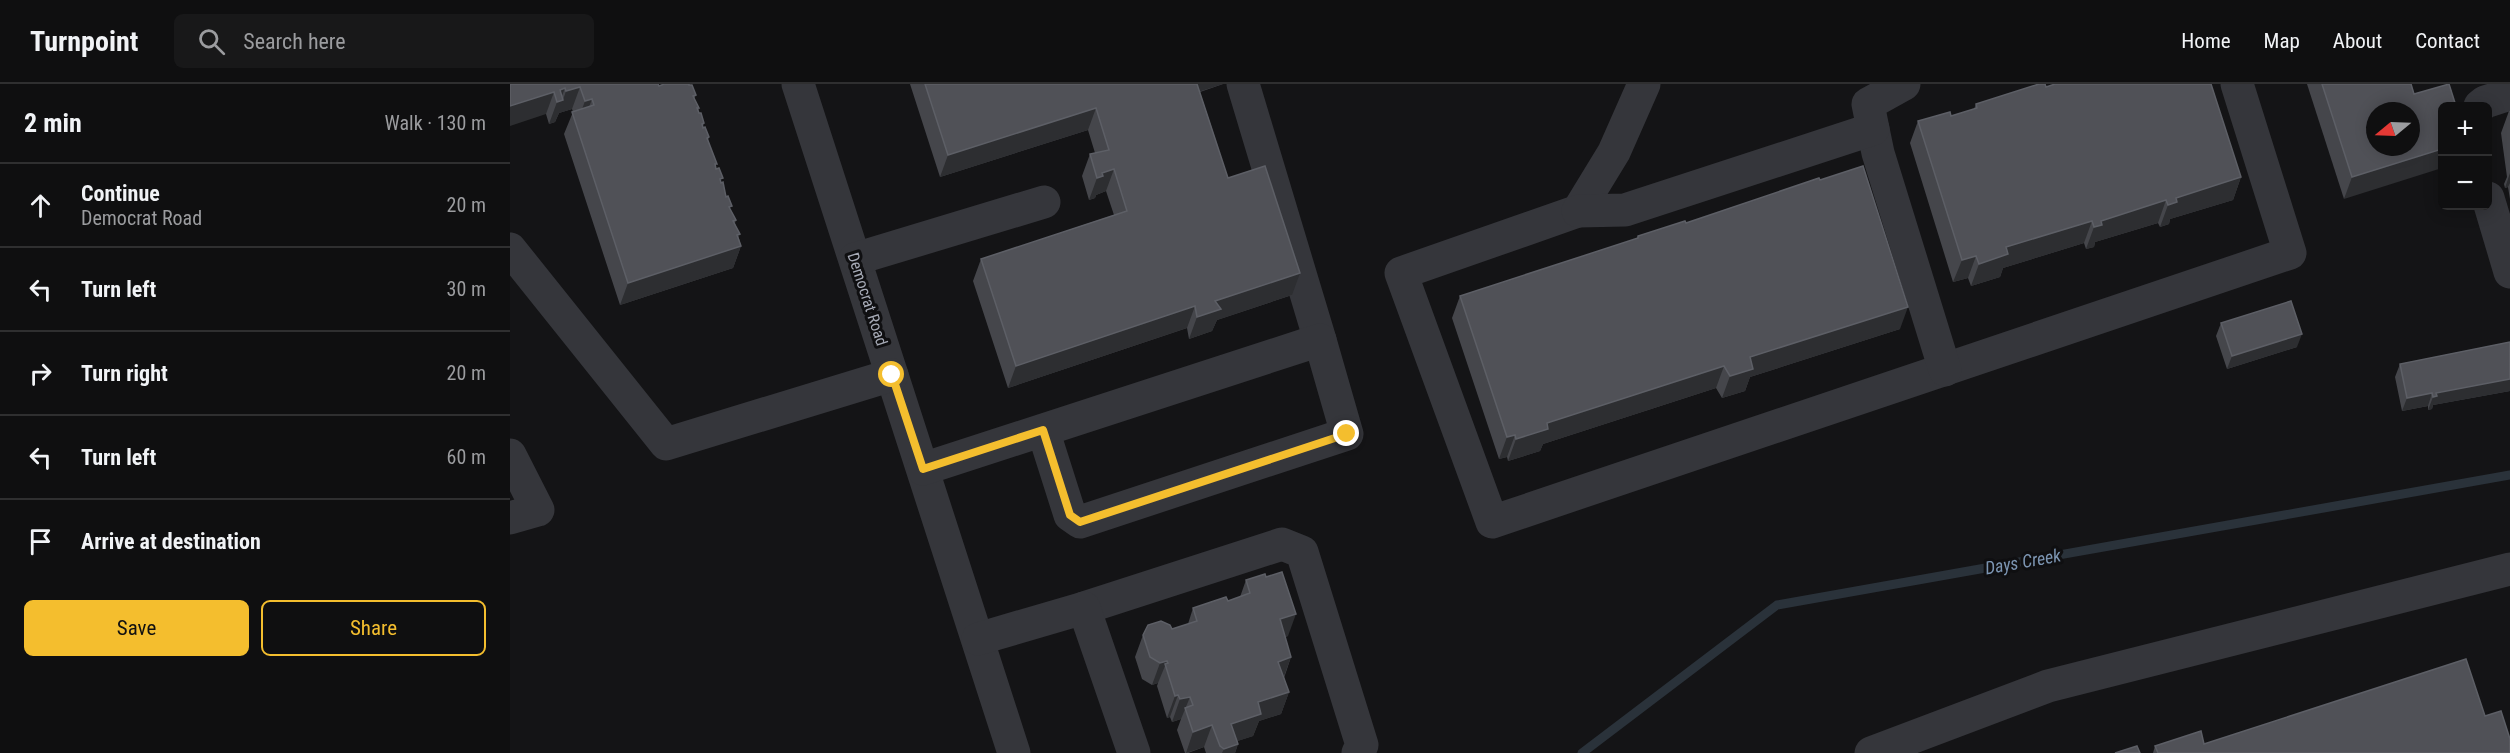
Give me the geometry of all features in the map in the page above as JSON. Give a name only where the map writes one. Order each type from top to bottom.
[{"type":"street","name":"Democrat Road","points":[[798,84],[1014,753]]},
{"type":"street","points":[[1043,430],[1070,515],[1080,522],[1347,434],[1243,84]]},
{"type":"street","points":[[1578,211],[1614,152],[1644,84]]},
{"type":"street","points":[[1904,84],[1865,106],[1625,210],[1578,211],[1401,273],[1492,522],[2290,254],[2237,84]]},
{"type":"street","points":[[2485,102],[2510,94]]},
{"type":"street","points":[[1865,106],[1944,370]]},
{"type":"street","points":[[855,259],[1044,202]]},
{"type":"street","points":[[2491,210],[2510,272]]},
{"type":"street","points":[[510,249],[666,444],[892,375]]},
{"type":"street","points":[[923,469],[1320,340]]},
{"type":"street","points":[[510,455],[538,510],[510,518]]},
{"type":"street","points":[[978,639],[1084,608],[1282,544],[1302,552],[1362,745],[1358,753]]},
{"type":"street","points":[[1871,753],[2048,686],[2510,569]]},
{"type":"street","points":[[1084,608],[1134,753]]},
{"type":"building","points":[[510,84],[692,85],[696,95],[693,96],[704,123],[703,128],[705,127],[709,137],[707,138],[717,164],[715,164],[716,169],[719,168],[723,178],[720,179],[721,183],[723,182],[726,197],[728,196],[732,206],[729,207],[736,220],[733,221],[740,234],[737,235],[741,246],[628,283],[572,112],[594,105],[592,99],[585,101],[580,87],[566,91],[565,88],[560,90],[563,100],[557,102],[554,92],[510,106]]},
{"type":"building","points":[[925,84],[1197,84],[1228,178],[1265,166],[1300,273],[1215,301],[1221,309],[1197,317],[1195,306],[1016,366],[981,259],[1127,211],[1114,169],[1102,173],[1103,176],[1097,178],[1090,154],[1109,150],[1096,108],[948,155]]},
{"type":"building","points":[[2045,84],[2046,87],[2055,84],[2211,84],[2241,177],[2176,198],[2177,202],[2168,205],[2166,200],[2101,221],[2102,225],[2094,227],[2092,221],[2006,247],[2008,254],[1979,264],[1976,256],[1962,260],[1918,121],[1950,112],[1951,116],[1977,108],[1976,104]]},
{"type":"building","points":[[2322,84],[2411,84],[2414,94],[2449,84],[2455,102],[2438,102],[2438,150],[2420,156],[2420,102],[2366,102],[2366,156],[2420,156],[2352,177]]},
{"type":"building","points":[[1863,166],[1908,307],[1750,357],[1753,369],[1730,376],[1724,366],[1547,423],[1548,429],[1516,439],[1515,435],[1507,437],[1460,296],[1638,238],[1638,236],[1685,221],[1686,223],[1819,178],[1820,180]]},
{"type":"building","points":[[2291,301],[2302,334],[2232,356],[2221,323]]},
{"type":"building","points":[[2510,342],[2510,379],[2436,393],[2437,396],[2433,397],[2432,393],[2407,398],[2400,364]]},
{"type":"building","points":[[1282,572],[1296,614],[1280,619],[1291,657],[1278,662],[1289,692],[1258,702],[1261,714],[1231,724],[1238,744],[1224,749],[1220,746],[1212,725],[1193,732],[1185,708],[1193,705],[1190,697],[1180,699],[1178,695],[1175,696],[1165,664],[1168,663],[1167,661],[1160,663],[1150,657],[1143,635],[1148,625],[1161,621],[1170,625],[1172,629],[1197,621],[1193,608],[1226,597],[1228,601],[1250,593],[1246,580]]},
{"type":"building","points":[[2466,659],[2485,716],[2501,711],[2510,739],[2510,753],[2158,753],[2155,746],[2201,731],[2204,744]]},
{"type":"building","points":[[2137,746],[2140,753],[2115,753]]},
{"type":"waterway","name":"Days Creek","points":[[1582,753],[1777,605],[2510,475]]},
{"type":"route","points":[[892,375],[923,469],[1043,430],[1070,515],[1080,522],[1347,434]]}]
